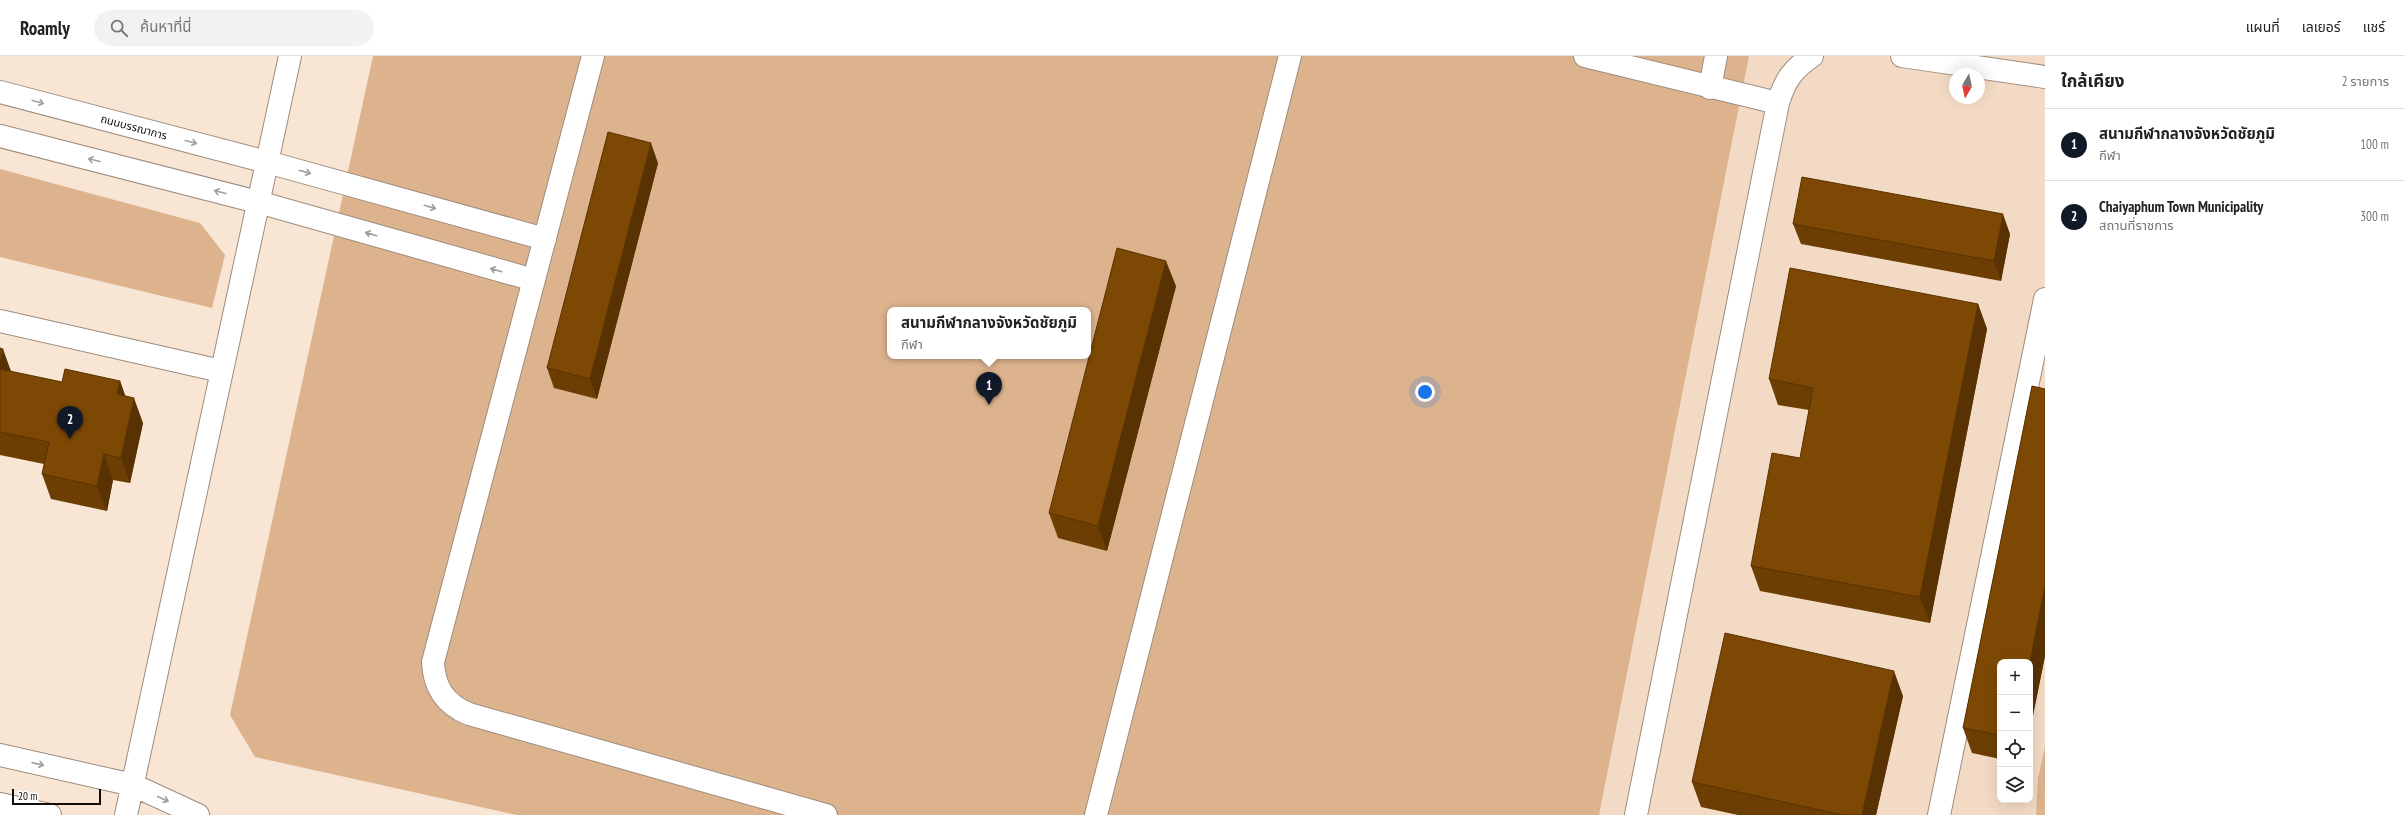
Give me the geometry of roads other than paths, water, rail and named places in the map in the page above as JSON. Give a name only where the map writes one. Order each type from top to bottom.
[{"type":"street","points":[[126,815],[290,56]]},
{"type":"street","points":[[593,56],[433,662],[433,676],[438,689],[446,700],[456,709],[469,714],[826,815]]},
{"type":"street","points":[[1096,815],[1290,56]]},
{"type":"street","points":[[1585,56],[1710,88],[1778,103]]},
{"type":"street","points":[[1710,88],[1716,56]]},
{"type":"street","points":[[1636,815],[1778,103],[1784,84],[1796,67],[1812,56]]},
{"type":"street","points":[[1902,56],[2045,77]]},
{"type":"street","name":"ถนนบรรณาการ","points":[[0,92],[267,162],[545,239]]},
{"type":"street","points":[[0,136],[258,202],[534,280]]},
{"type":"street","points":[[1939,815],[2045,299]]},
{"type":"street","points":[[0,321],[221,371]]},
{"type":"street","points":[[0,755],[133,785],[198,815]]},
{"type":"street","points":[[0,804],[50,815]]},
{"type":"place","name":"สนามกีฬากลางจังหวัดชัยภูมิ","points":[[989,405]]},
{"type":"place","name":"Chaiyaphum Town Municipality","points":[[70,439]]}]
